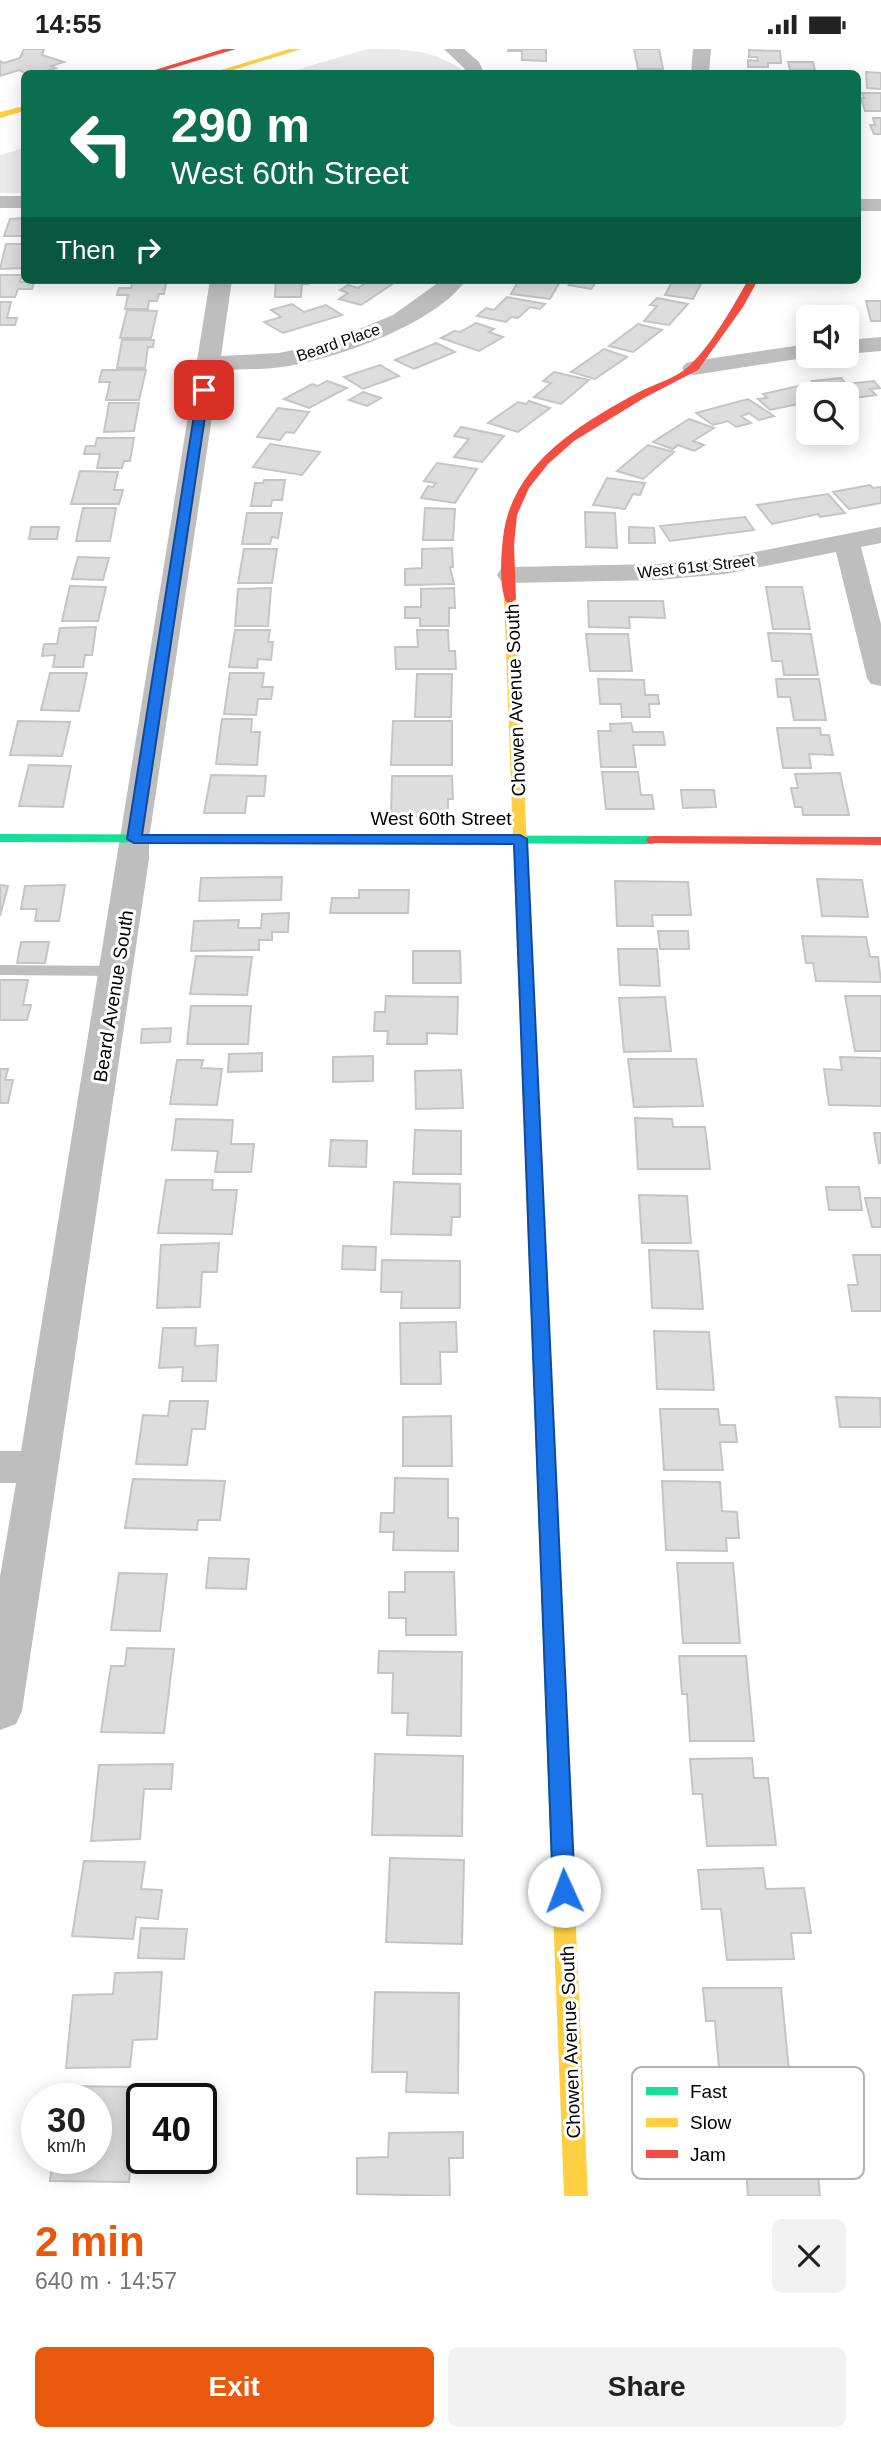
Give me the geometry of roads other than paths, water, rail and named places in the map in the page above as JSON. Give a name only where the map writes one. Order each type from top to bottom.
[{"type":"main road","points":[[159,70],[232,49]]},
{"type":"main road","points":[[226,70],[299,49]]},
{"type":"main road","points":[[0,115],[21,110]]},
{"type":"main road","name":"Chowen Avenue South","points":[[576,2196],[508,545],[511,515],[524,487],[544,462],[570,439],[640,396],[694,368],[738,307],[751,284]]},
{"type":"main road","name":"West 60th Street","points":[[0,838],[881,841]]},
{"type":"street","points":[[453,49],[474,70]]},
{"type":"street","points":[[700,70],[702,49]]},
{"type":"street","points":[[0,202],[21,202]]},
{"type":"street","points":[[861,205],[881,205]]},
{"type":"street","name":"Beard Avenue South","points":[[0,1711],[19,1467],[116,971],[219,284]]},
{"type":"street","name":"Beard Place","points":[[208,364],[290,359],[340,345],[419,308],[450,284]]},
{"type":"street","points":[[859,346],[881,344]]},
{"type":"street","points":[[694,368],[796,353]]},
{"type":"street","name":"West 61st Street","points":[[510,575],[672,571],[725,566],[881,535]]},
{"type":"street","points":[[847,543],[881,678]]},
{"type":"lane","points":[[0,970],[116,971]]}]
